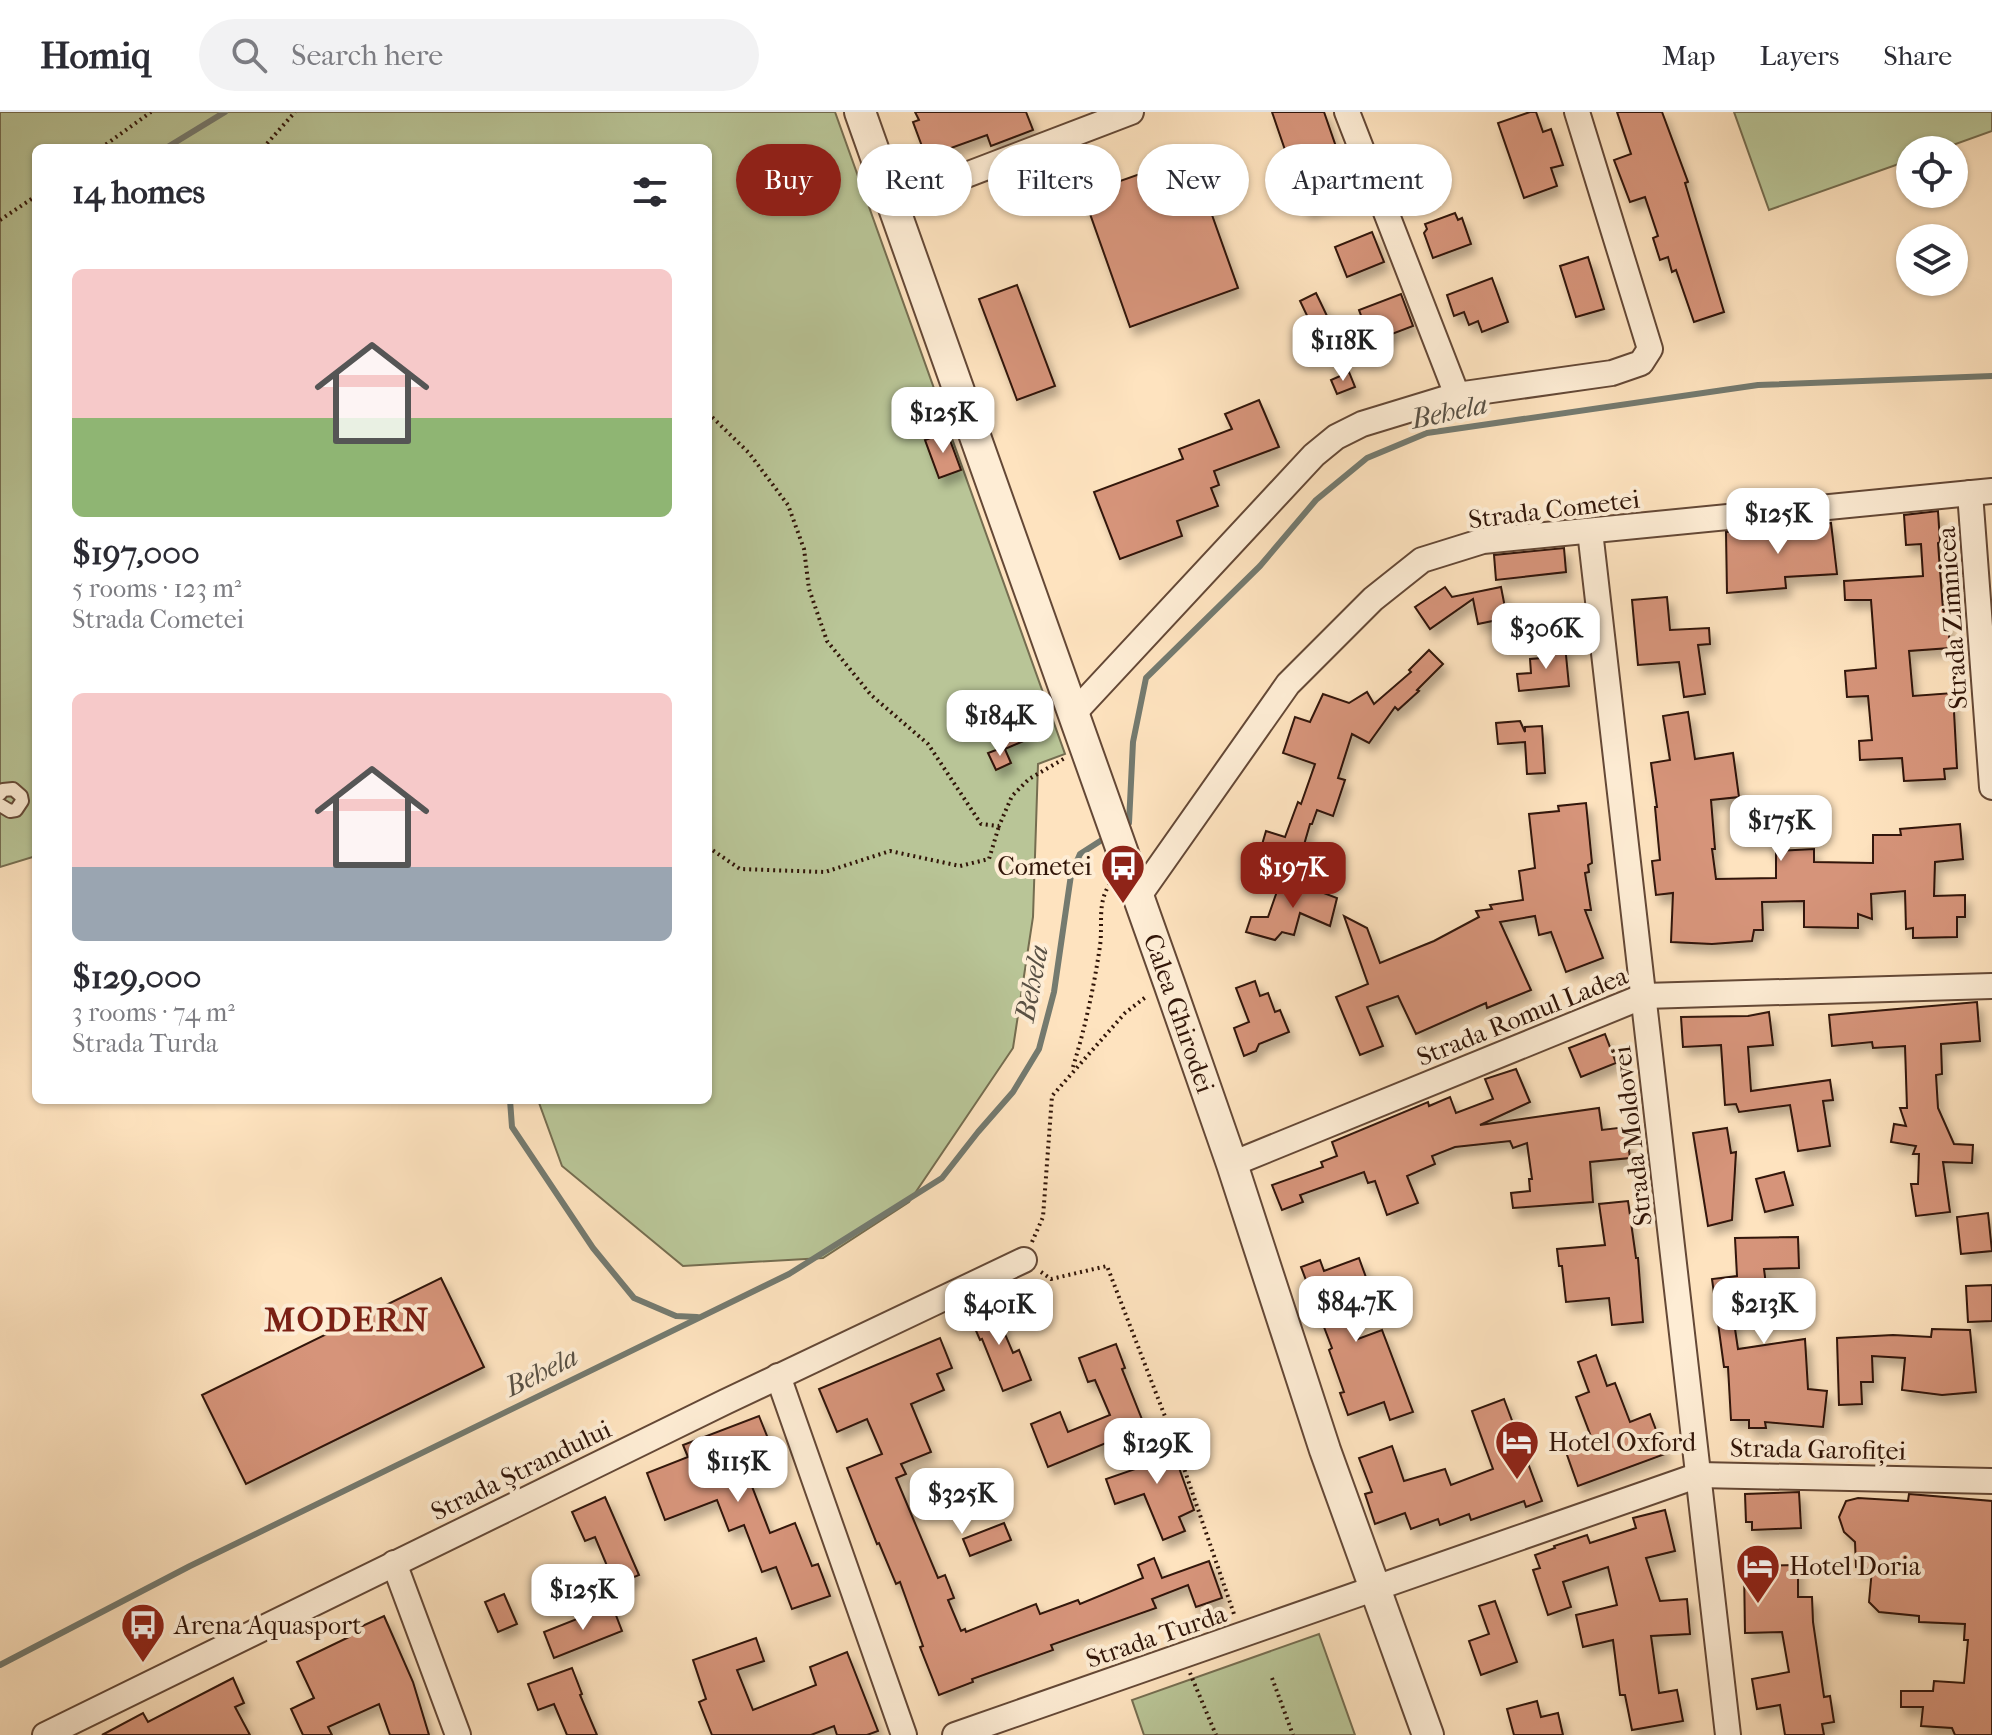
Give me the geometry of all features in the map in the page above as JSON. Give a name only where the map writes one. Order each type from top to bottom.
[{"type":"street","name":"Calea Ghirodei","points":[[860,112],[872,144]]},
{"type":"street","points":[[972,173],[1131,112]]},
{"type":"street","points":[[1347,112],[1457,395]]},
{"type":"street","points":[[1073,714],[1314,455],[1336,437],[1362,424],[1457,395],[1612,373],[1641,363],[1650,349],[1577,112]]},
{"type":"street","name":"Calea Ghirodei","points":[[898,216],[1169,983],[1232,1164],[1325,1450],[1428,1735]]},
{"type":"street","name":"Strada Cometei","points":[[1138,897],[1288,684],[1373,599],[1422,560],[1483,541],[1981,492]]},
{"type":"street","name":"Strada Zimnicea","points":[[1981,492],[1992,787]]},
{"type":"street","name":"Strada Moldovei","points":[[1590,531],[1728,1735]]},
{"type":"street","name":"Strada Romul Ladea","points":[[1232,1164],[1644,996],[1992,986]]},
{"type":"street","name":"Strada Ștrandului","points":[[45,1735],[778,1376],[1024,1260]]},
{"type":"street","points":[[778,1376],[904,1735]]},
{"type":"street","name":"Strada Garofiței","points":[[1375,1590],[1699,1475],[1992,1481]]},
{"type":"street","points":[[394,1563],[458,1735]]},
{"type":"street","name":"Strada Turda","points":[[955,1735],[1375,1590]]},
{"type":"lane","points":[[0,794],[3,790],[13,789],[21,796],[20,806],[16,810],[2,812]]},
{"type":"path","points":[[107,144],[151,112]]},
{"type":"path","points":[[267,144],[295,112]]},
{"type":"path","points":[[0,220],[32,199]]},
{"type":"path","points":[[712,417],[749,453],[788,505],[804,549],[809,589],[827,641],[871,695],[928,744],[981,824],[999,826]]},
{"type":"path","points":[[712,850],[740,869],[825,872],[890,851],[960,866],[989,859],[1012,796],[1029,779],[1068,757]]},
{"type":"path","points":[[1073,1070],[1085,1029],[1101,943],[1101,899],[1125,860]]},
{"type":"path","points":[[1169,983],[1125,1013],[1052,1096],[1043,1217],[1024,1260],[1051,1279],[1107,1266],[1176,1445],[1242,1636]]},
{"type":"path","points":[[1183,1656],[1216,1735]]},
{"type":"path","points":[[1272,1678],[1293,1735]]},
{"type":"green space","points":[[0,112],[835,112],[857,173],[857,216],[872,216],[1065,754],[1038,764],[1033,917],[1013,1048],[909,1202],[823,1258],[683,1266],[562,1166],[539,1104],[712,1104],[712,144],[32,144],[32,857],[0,867]]},
{"type":"green space","points":[[1734,112],[1992,112],[1992,131],[1968,140],[1968,136],[1896,136],[1896,165],[1769,210]]},
{"type":"green space","points":[[1319,1634],[1355,1735],[1144,1735],[1132,1700]]},
{"type":"building","points":[[915,112],[1026,112],[1033,130],[996,144],[990,144],[987,135],[962,144],[921,144],[913,122],[919,120]]},
{"type":"building","points":[[1272,112],[1324,112],[1335,144],[1283,144]]},
{"type":"building","points":[[1536,112],[1543,132],[1551,129],[1563,165],[1551,168],[1557,186],[1524,198],[1498,123]]},
{"type":"building","points":[[1617,112],[1662,112],[1688,182],[1685,183],[1724,312],[1694,322],[1676,270],[1672,272],[1668,257],[1660,260],[1653,238],[1658,236],[1645,197],[1630,202],[1614,160],[1631,154]]},
{"type":"building","points":[[1137,175],[1137,216],[1212,216],[1238,288],[1130,327],[1091,216],[1121,216],[1121,181]]},
{"type":"building","points":[[1455,213],[1458,220],[1462,218],[1471,244],[1433,258],[1424,233],[1427,229],[1425,224]]},
{"type":"building","points":[[1372,232],[1384,262],[1347,277],[1335,247]]},
{"type":"building","points":[[1588,257],[1604,309],[1576,317],[1560,266]]},
{"type":"building","points":[[1492,278],[1508,322],[1482,332],[1478,321],[1469,325],[1464,312],[1454,316],[1447,295]]},
{"type":"building","points":[[1017,285],[1055,386],[1017,400],[979,299]]},
{"type":"building","points":[[1316,293],[1328,318],[1312,326],[1300,301]]},
{"type":"building","points":[[1401,294],[1413,326],[1371,342],[1359,310]]},
{"type":"building","points":[[1349,372],[1355,387],[1337,394],[1331,380]]},
{"type":"building","points":[[1259,400],[1279,447],[1214,471],[1219,485],[1211,488],[1218,506],[1177,521],[1182,536],[1120,559],[1094,492],[1183,459],[1179,449],[1232,429],[1225,414]]},
{"type":"building","points":[[947,432],[961,470],[939,478],[925,440]]},
{"type":"building","points":[[1938,511],[1943,609],[1947,609],[1950,648],[1909,651],[1913,696],[1953,693],[1957,768],[1944,769],[1945,779],[1904,781],[1902,758],[1860,760],[1859,741],[1872,740],[1868,696],[1847,697],[1845,671],[1876,668],[1871,600],[1845,600],[1844,581],[1923,576],[1921,544],[1906,545],[1904,515]]},
{"type":"building","points":[[1831,523],[1837,574],[1785,577],[1786,588],[1727,593],[1726,532],[1780,527],[1781,530]]},
{"type":"building","points":[[1564,548],[1566,572],[1496,580],[1494,555]]},
{"type":"building","points":[[1445,587],[1452,597],[1501,587],[1507,618],[1478,624],[1473,599],[1430,629],[1415,607]]},
{"type":"building","points":[[1667,597],[1670,630],[1709,628],[1710,644],[1698,645],[1705,694],[1684,697],[1679,662],[1638,665],[1632,600]]},
{"type":"building","points":[[1565,645],[1569,686],[1519,691],[1517,674],[1531,673],[1530,659],[1542,658],[1541,647]]},
{"type":"building","points":[[1429,650],[1443,664],[1419,691],[1398,710],[1395,707],[1369,743],[1352,734],[1338,778],[1345,780],[1333,816],[1317,810],[1295,876],[1256,865],[1266,831],[1285,837],[1315,764],[1283,753],[1295,717],[1310,722],[1323,694],[1349,703],[1367,692],[1374,704],[1411,672],[1409,670]]},
{"type":"building","points":[[1688,712],[1695,759],[1733,753],[1739,797],[1711,800],[1716,879],[1776,878],[1776,851],[1814,849],[1814,862],[1873,863],[1873,835],[1901,835],[1900,829],[1960,824],[1963,859],[1935,862],[1934,896],[1965,895],[1965,917],[1957,917],[1957,937],[1913,938],[1913,928],[1906,929],[1905,891],[1871,894],[1872,919],[1858,914],[1858,928],[1804,927],[1804,901],[1762,902],[1763,930],[1754,930],[1752,941],[1712,944],[1671,942],[1673,893],[1656,895],[1652,861],[1660,860],[1651,763],[1670,760],[1663,716]]},
{"type":"building","points":[[1017,718],[1026,740],[1005,749],[995,728]]},
{"type":"building","points":[[1520,721],[1525,732],[1525,727],[1542,726],[1545,773],[1527,774],[1525,742],[1498,744],[1496,723]]},
{"type":"building","points":[[1004,747],[1011,763],[996,770],[988,753]]},
{"type":"building","points":[[1586,803],[1592,863],[1588,865],[1589,872],[1585,873],[1591,910],[1585,910],[1603,958],[1566,972],[1551,932],[1539,935],[1535,916],[1500,922],[1531,990],[1487,1008],[1486,1003],[1416,1034],[1398,996],[1367,1007],[1383,1046],[1360,1055],[1336,997],[1368,984],[1344,916],[1367,928],[1380,963],[1434,941],[1479,917],[1476,911],[1492,909],[1490,905],[1523,900],[1519,871],[1535,868],[1529,814],[1559,811],[1558,806]]},
{"type":"building","points":[[1282,877],[1337,898],[1330,926],[1300,913],[1294,935],[1282,932],[1275,940],[1246,932],[1251,917],[1268,917]]},
{"type":"building","points":[[1255,981],[1260,996],[1268,993],[1275,1012],[1280,1010],[1289,1032],[1259,1044],[1256,1051],[1244,1056],[1234,1028],[1249,1022],[1236,988]]},
{"type":"building","points":[[1977,1002],[1980,1041],[1941,1044],[1942,1074],[1936,1075],[1938,1108],[1954,1144],[1973,1145],[1972,1163],[1943,1162],[1950,1212],[1916,1216],[1911,1184],[1918,1184],[1919,1154],[1913,1154],[1916,1146],[1891,1142],[1894,1124],[1906,1126],[1900,1108],[1907,1108],[1905,1046],[1873,1048],[1872,1042],[1832,1046],[1829,1015]]},
{"type":"building","points":[[1769,1012],[1773,1045],[1748,1047],[1751,1091],[1830,1080],[1833,1100],[1823,1101],[1830,1146],[1798,1151],[1790,1105],[1739,1112],[1736,1104],[1725,1105],[1721,1045],[1683,1047],[1681,1017],[1748,1016]]},
{"type":"building","points":[[1605,1034],[1616,1063],[1581,1077],[1569,1048]]},
{"type":"building","points":[[1516,1069],[1530,1102],[1480,1125],[1599,1108],[1602,1130],[1626,1127],[1630,1158],[1590,1162],[1593,1202],[1513,1208],[1511,1193],[1530,1191],[1529,1179],[1532,1179],[1527,1143],[1513,1148],[1510,1141],[1455,1147],[1432,1156],[1435,1164],[1407,1176],[1418,1203],[1387,1215],[1375,1181],[1368,1183],[1364,1172],[1300,1195],[1303,1202],[1282,1210],[1272,1185],[1323,1167],[1321,1162],[1337,1156],[1332,1142],[1428,1102],[1429,1106],[1450,1097],[1456,1113],[1493,1099],[1485,1079]]},
{"type":"building","points":[[1727,1128],[1731,1153],[1736,1152],[1732,1220],[1708,1226],[1693,1133]]},
{"type":"building","points":[[1784,1172],[1793,1205],[1765,1212],[1756,1179]]},
{"type":"building","points":[[1628,1201],[1638,1258],[1643,1322],[1612,1325],[1609,1298],[1566,1302],[1557,1249],[1605,1245],[1599,1204]]},
{"type":"building","points":[[1988,1213],[1992,1251],[1961,1254],[1957,1217]]},
{"type":"building","points":[[1798,1237],[1799,1268],[1764,1269],[1766,1285],[1749,1287],[1751,1307],[1732,1309],[1738,1349],[1805,1339],[1808,1389],[1827,1391],[1823,1427],[1765,1422],[1766,1428],[1749,1428],[1749,1420],[1731,1420],[1728,1367],[1724,1367],[1712,1279],[1737,1276],[1735,1238]]},
{"type":"building","points":[[1359,1258],[1368,1283],[1341,1293],[1358,1339],[1382,1330],[1413,1412],[1390,1420],[1384,1402],[1348,1415],[1340,1393],[1344,1392],[1329,1350],[1332,1348],[1301,1267],[1320,1260],[1324,1271]]},
{"type":"building","points":[[441,1278],[484,1367],[246,1484],[202,1395]]},
{"type":"building","points":[[1992,1285],[1992,1321],[1968,1322],[1966,1286]]},
{"type":"building","points":[[990,1299],[1013,1353],[1019,1350],[1031,1380],[1003,1391],[967,1310]]},
{"type":"building","points":[[1932,1329],[1970,1330],[1976,1392],[1942,1395],[1902,1390],[1905,1358],[1872,1356],[1873,1382],[1861,1382],[1862,1404],[1839,1405],[1837,1338],[1893,1335],[1931,1337]]},
{"type":"building","points":[[940,1338],[952,1368],[937,1374],[944,1390],[911,1404],[931,1452],[901,1464],[906,1474],[896,1478],[938,1578],[945,1575],[954,1598],[948,1600],[961,1631],[965,1629],[966,1632],[1036,1604],[1040,1614],[1078,1600],[1080,1604],[1143,1578],[1138,1565],[1154,1558],[1162,1578],[1209,1561],[1222,1598],[1196,1607],[1188,1585],[1152,1599],[1156,1608],[1051,1645],[1053,1650],[972,1679],[973,1682],[939,1695],[900,1582],[896,1584],[877,1544],[847,1468],[882,1454],[867,1419],[837,1432],[819,1389]]},
{"type":"building","points":[[1116,1344],[1125,1368],[1122,1369],[1145,1427],[1048,1467],[1031,1424],[1060,1412],[1068,1432],[1110,1415],[1095,1380],[1088,1382],[1079,1358]]},
{"type":"building","points":[[1596,1355],[1607,1386],[1615,1383],[1630,1422],[1650,1414],[1665,1454],[1578,1486],[1566,1452],[1593,1442],[1576,1397],[1589,1392],[1578,1362]]},
{"type":"building","points":[[1504,1399],[1542,1501],[1526,1507],[1524,1501],[1471,1520],[1469,1514],[1440,1525],[1438,1519],[1411,1529],[1405,1513],[1375,1524],[1365,1494],[1372,1492],[1359,1458],[1392,1446],[1404,1481],[1445,1469],[1451,1485],[1493,1469],[1472,1411]]},
{"type":"building","points":[[759,1416],[771,1446],[741,1458],[770,1533],[795,1523],[812,1566],[818,1564],[830,1596],[792,1609],[776,1567],[762,1572],[744,1525],[729,1531],[717,1500],[665,1520],[647,1473],[688,1457],[683,1445]]},
{"type":"building","points":[[1167,1434],[1194,1510],[1179,1517],[1185,1531],[1163,1540],[1144,1494],[1115,1504],[1106,1479],[1147,1465],[1139,1443]]},
{"type":"building","points":[[1799,1492],[1801,1528],[1752,1530],[1752,1522],[1746,1522],[1745,1494]]},
{"type":"building","points":[[1909,1494],[1992,1501],[1992,1735],[1955,1735],[1952,1728],[1921,1726],[1923,1707],[1901,1707],[1901,1691],[1933,1691],[1934,1681],[1964,1683],[1968,1640],[1964,1640],[1965,1624],[1919,1622],[1919,1616],[1879,1612],[1869,1602],[1872,1569],[1856,1567],[1855,1542],[1844,1532],[1839,1517],[1846,1501],[1858,1498],[1908,1501]]},
{"type":"building","points":[[605,1497],[639,1575],[615,1585],[595,1537],[585,1541],[572,1512]]},
{"type":"building","points":[[1665,1510],[1675,1551],[1646,1558],[1660,1601],[1687,1599],[1690,1634],[1651,1636],[1659,1693],[1677,1690],[1683,1721],[1632,1730],[1625,1695],[1620,1695],[1613,1640],[1583,1647],[1576,1615],[1617,1605],[1608,1567],[1563,1582],[1571,1607],[1548,1615],[1533,1570],[1540,1568],[1535,1555],[1587,1535],[1590,1543],[1636,1528],[1633,1518]]},
{"type":"building","points":[[1004,1523],[1011,1540],[970,1556],[963,1539]]},
{"type":"building","points":[[1798,1565],[1798,1597],[1812,1597],[1824,1697],[1830,1696],[1834,1722],[1822,1724],[1824,1735],[1785,1735],[1780,1705],[1757,1709],[1752,1679],[1789,1672],[1782,1632],[1745,1633],[1744,1566]]},
{"type":"building","points":[[504,1594],[517,1624],[498,1632],[485,1602]]},
{"type":"building","points":[[1495,1601],[1517,1662],[1481,1675],[1469,1641],[1489,1634],[1479,1606]]},
{"type":"building","points":[[612,1605],[622,1631],[554,1658],[544,1632]]},
{"type":"building","points":[[384,1616],[413,1682],[429,1735],[390,1735],[379,1704],[328,1727],[332,1735],[303,1735],[291,1709],[314,1698],[297,1662]]},
{"type":"building","points":[[756,1638],[764,1661],[737,1670],[753,1710],[816,1685],[810,1667],[847,1652],[878,1731],[867,1735],[837,1735],[834,1726],[811,1735],[712,1735],[699,1702],[706,1699],[693,1660]]},
{"type":"building","points":[[572,1668],[597,1735],[567,1735],[554,1704],[538,1710],[528,1684]]},
{"type":"building","points":[[233,1678],[244,1703],[235,1707],[250,1735],[102,1735],[143,1713],[148,1722]]},
{"type":"building","points":[[1537,1701],[1541,1717],[1558,1713],[1563,1735],[1514,1735],[1507,1709]]},
{"type":"waterway","points":[[173,144],[225,112]]},
{"type":"waterway","name":"Behela","points":[[1124,826],[1129,823],[1133,742],[1146,678],[1260,566],[1316,500],[1367,458],[1427,433],[1758,385],[1992,376]]},
{"type":"waterway","name":"Behela","points":[[0,1665],[190,1566],[789,1274],[942,1178],[1013,1092],[1039,1049],[1054,992],[1071,875],[1080,854],[1108,836]]},
{"type":"waterway","points":[[510,1104],[512,1127],[593,1248],[634,1298],[676,1316],[697,1317]]},
{"type":"place","name":"Cometei","points":[[1123,905]]},
{"type":"place","name":"Hotel Oxford","points":[[1517,1481]]},
{"type":"place","name":"Hotel Doria","points":[[1758,1605]]},
{"type":"place","name":"Arena Aquasport","points":[[143,1664]]},
{"type":"district","name":"MODERN","points":[[347,1319]]}]
